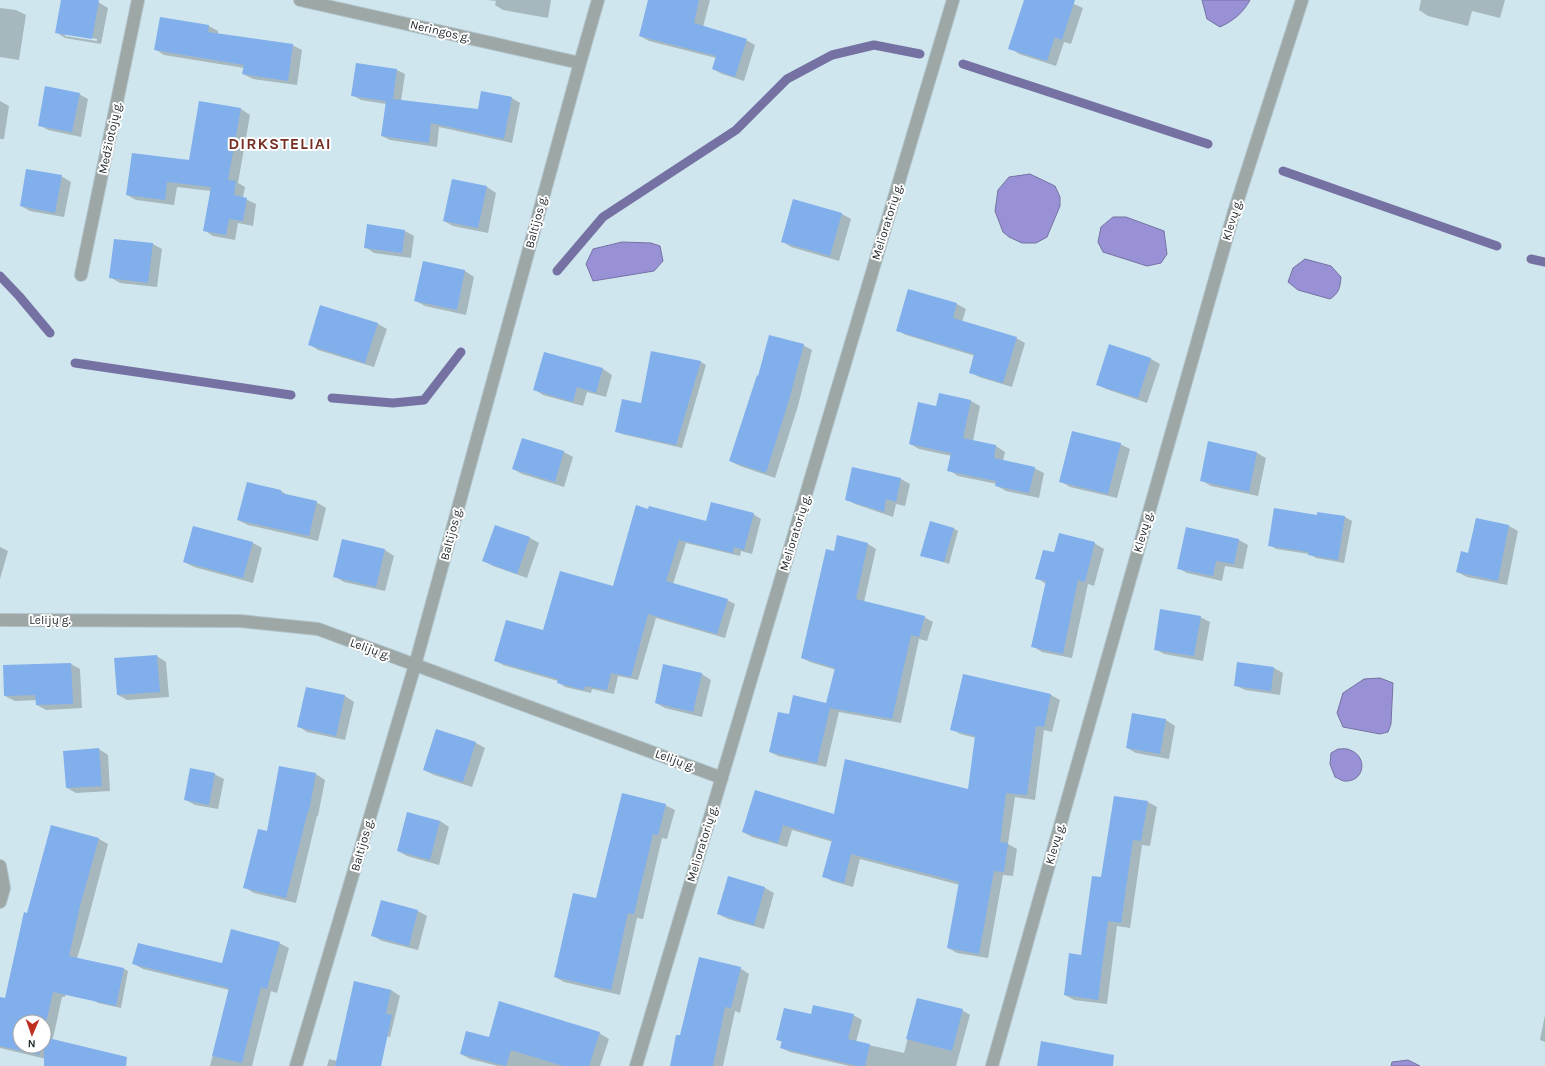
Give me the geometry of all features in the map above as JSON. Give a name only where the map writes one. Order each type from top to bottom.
[{"type":"street","name":"Medžiotojų g.","points":[[82,276],[138,0]]},
{"type":"street","name":"Neringos g.","points":[[300,0],[580,63]]},
{"type":"street","name":"Baltijos g.","points":[[296,1066],[415,665],[598,0]]},
{"type":"street","name":"Melioratorių g.","points":[[636,1066],[953,0]]},
{"type":"street","name":"Klevų g.","points":[[992,1066],[1234,212],[1302,0]]},
{"type":"street","name":"Lelijų g.","points":[[0,620],[240,620],[318,629],[722,778]]},
{"type":"street","points":[[0,866],[4,888],[0,902]]},
{"type":"shaded area","points":[[1202,0],[1250,0],[1237,16],[1220,27],[1207,19]]},
{"type":"shaded area","points":[[1030,174],[1055,186],[1060,197],[1060,206],[1047,237],[1036,243],[1022,243],[1009,237],[1003,232],[995,211],[998,190],[1009,177]]},
{"type":"shaded area","points":[[1113,217],[1126,217],[1164,231],[1167,254],[1161,263],[1147,266],[1103,252],[1098,242],[1101,227]]},
{"type":"shaded area","points":[[622,242],[651,243],[660,246],[663,261],[654,271],[593,281],[586,264],[593,249]]},
{"type":"shaded area","points":[[1305,259],[1331,266],[1341,277],[1338,290],[1330,299],[1298,290],[1288,282],[1293,268]]},
{"type":"shaded area","points":[[1380,678],[1393,683],[1391,724],[1388,732],[1380,734],[1343,727],[1337,713],[1343,693],[1364,679]]},
{"type":"shaded area","points":[[1338,749],[1349,749],[1356,753],[1360,758],[1362,769],[1360,774],[1351,781],[1344,781],[1335,777],[1330,764],[1331,753]]},
{"type":"shaded area","points":[[1408,1060],[1420,1066],[1391,1066],[1392,1062]]},
{"type":"building","points":[[61,0],[99,0],[92,39],[55,33]]},
{"type":"building","points":[[648,0],[699,0],[694,23],[747,39],[735,77],[712,69],[716,56],[639,36]]},
{"type":"building","points":[[1024,0],[1075,0],[1062,40],[1055,37],[1047,61],[1008,49]]},
{"type":"building","points":[[160,17],[209,25],[208,32],[293,44],[288,81],[242,74],[244,65],[154,50]]},
{"type":"building","points":[[356,63],[397,69],[393,99],[478,109],[481,91],[512,97],[504,139],[431,123],[429,143],[381,136],[386,101],[351,96]]},
{"type":"building","points":[[45,86],[80,93],[72,132],[38,126]]},
{"type":"building","points":[[199,101],[241,108],[228,180],[236,181],[234,195],[247,198],[243,221],[229,219],[226,235],[203,231],[211,187],[167,182],[165,200],[126,195],[132,153],[189,160]]},
{"type":"building","points":[[26,169],[62,175],[55,213],[20,206]]},
{"type":"building","points":[[452,179],[487,186],[478,228],[443,221]]},
{"type":"building","points":[[793,199],[842,213],[830,256],[781,242]]},
{"type":"building","points":[[367,224],[405,230],[402,253],[364,248]]},
{"type":"building","points":[[114,239],[153,243],[148,283],[109,278]]},
{"type":"building","points":[[423,261],[465,270],[457,310],[414,301]]},
{"type":"building","points":[[908,289],[957,303],[953,318],[1017,337],[1003,383],[969,373],[974,354],[896,331]]},
{"type":"building","points":[[320,305],[378,323],[365,363],[308,345]]},
{"type":"building","points":[[769,335],[804,344],[789,400],[766,473],[729,461],[757,375],[758,376]]},
{"type":"building","points":[[1109,344],[1151,358],[1138,398],[1096,385]]},
{"type":"building","points":[[651,351],[701,361],[676,445],[615,432],[622,399],[641,403]]},
{"type":"building","points":[[544,352],[603,368],[596,393],[577,387],[573,402],[533,390]]},
{"type":"building","points":[[939,393],[971,400],[963,438],[996,445],[994,458],[1035,467],[1029,493],[995,486],[996,481],[947,471],[951,453],[909,444],[918,402],[936,406]]},
{"type":"building","points":[[1072,431],[1121,443],[1108,494],[1059,482]]},
{"type":"building","points":[[522,438],[564,451],[555,482],[512,469]]},
{"type":"building","points":[[1208,441],[1257,452],[1249,492],[1200,481]]},
{"type":"building","points":[[852,467],[901,478],[896,502],[886,499],[884,512],[845,500]]},
{"type":"building","points":[[247,482],[281,490],[281,493],[317,501],[309,536],[237,520]]},
{"type":"building","points":[[711,502],[754,513],[744,550],[734,547],[733,553],[679,540],[666,581],[728,599],[717,634],[648,614],[631,677],[611,673],[607,690],[585,686],[584,690],[557,683],[558,679],[494,661],[506,620],[543,630],[560,571],[613,586],[636,505],[648,509],[649,506],[706,521]]},
{"type":"building","points":[[1274,508],[1317,515],[1317,512],[1345,516],[1338,560],[1308,555],[1309,552],[1268,546]]},
{"type":"building","points":[[1476,518],[1509,525],[1498,581],[1456,572],[1461,551],[1468,553]]},
{"type":"building","points":[[930,521],[954,528],[944,562],[920,556]]},
{"type":"building","points":[[495,525],[530,537],[517,574],[482,561]]},
{"type":"building","points":[[193,526],[253,542],[243,578],[183,562]]},
{"type":"building","points":[[1186,527],[1239,539],[1234,564],[1216,561],[1213,576],[1177,569]]},
{"type":"building","points":[[1059,533],[1095,542],[1085,582],[1078,580],[1063,654],[1031,647],[1046,581],[1035,579],[1043,550],[1054,552]]},
{"type":"building","points":[[837,535],[868,543],[856,599],[925,616],[919,637],[911,635],[892,719],[830,708],[817,763],[769,752],[778,712],[789,714],[793,695],[826,703],[835,668],[801,658],[826,549],[834,551]]},
{"type":"building","points":[[342,539],[385,549],[376,587],[333,577]]},
{"type":"building","points":[[1160,609],[1201,616],[1194,656],[1154,650]]},
{"type":"building","points":[[157,655],[160,692],[117,695],[114,658]]},
{"type":"building","points":[[1237,662],[1274,667],[1271,691],[1234,686]]},
{"type":"building","points":[[71,663],[73,704],[36,705],[35,695],[4,696],[3,665]]},
{"type":"building","points":[[663,664],[702,673],[693,712],[655,703]]},
{"type":"building","points":[[963,674],[1051,694],[1044,727],[1036,726],[1027,795],[1006,793],[1000,842],[1008,843],[1004,872],[994,871],[979,954],[947,948],[959,882],[851,854],[844,883],[822,877],[832,840],[783,825],[778,843],[742,832],[755,790],[834,814],[845,759],[968,789],[975,736],[950,730]]},
{"type":"building","points":[[306,687],[345,695],[336,736],[297,727]]},
{"type":"building","points":[[1132,713],[1166,719],[1160,754],[1126,748]]},
{"type":"building","points":[[436,729],[476,742],[463,782],[423,770]]},
{"type":"building","points":[[99,748],[102,786],[66,788],[63,751]]},
{"type":"building","points":[[279,766],[316,773],[309,811],[286,898],[243,888],[258,829],[267,831]]},
{"type":"building","points":[[190,768],[215,773],[209,805],[184,800]]},
{"type":"building","points":[[622,793],[666,804],[658,835],[653,834],[634,914],[628,913],[611,990],[554,977],[573,893],[596,898]]},
{"type":"building","points":[[1114,796],[1148,801],[1141,841],[1133,840],[1121,923],[1108,921],[1098,1000],[1064,995],[1069,953],[1081,955],[1092,876],[1101,877]]},
{"type":"building","points":[[407,812],[440,821],[430,860],[397,851]]},
{"type":"building","points":[[51,825],[99,838],[80,906],[69,956],[124,968],[116,1006],[53,992],[48,1014],[12,1014],[12,1049],[0,1046],[0,997],[5,998],[24,912],[27,913]]},
{"type":"building","points":[[728,876],[765,887],[754,925],[717,914]]},
{"type":"building","points":[[381,900],[418,910],[409,946],[371,936]]},
{"type":"building","points":[[231,929],[280,942],[267,989],[261,987],[242,1063],[212,1056],[229,988],[132,964],[138,943],[222,963]]},
{"type":"building","points":[[699,957],[741,967],[731,1008],[725,1007],[713,1066],[670,1066],[676,1035],[680,1035]]},
{"type":"building","points":[[354,981],[391,990],[386,1014],[392,1015],[381,1066],[335,1066]]},
{"type":"building","points":[[917,998],[963,1009],[952,1051],[906,1039]]},
{"type":"building","points":[[499,1001],[600,1032],[589,1066],[563,1066],[511,1050],[506,1066],[460,1054],[466,1031],[489,1037]]},
{"type":"building","points":[[813,1005],[854,1014],[848,1039],[870,1044],[865,1066],[858,1066],[780,1048],[782,1041],[776,1040],[784,1008],[811,1014]]},
{"type":"building","points":[[52,1039],[127,1057],[126,1066],[44,1066],[44,1054],[52,1054]]},
{"type":"building","points":[[1041,1041],[1114,1055],[1113,1066],[1037,1066]]},
{"type":"waterway","points":[[557,271],[603,217],[736,130],[787,79],[832,55],[874,45],[920,54]]},
{"type":"waterway","points":[[963,64],[1208,144]]},
{"type":"waterway","points":[[1283,171],[1497,246]]},
{"type":"waterway","points":[[1531,259],[1545,262]]},
{"type":"waterway","points":[[0,276],[50,333]]},
{"type":"waterway","points":[[332,398],[393,403],[424,400],[461,352]]},
{"type":"waterway","points":[[75,363],[291,395]]},
{"type":"district","name":"DIRKSTELIAI","points":[[280,143]]}]
